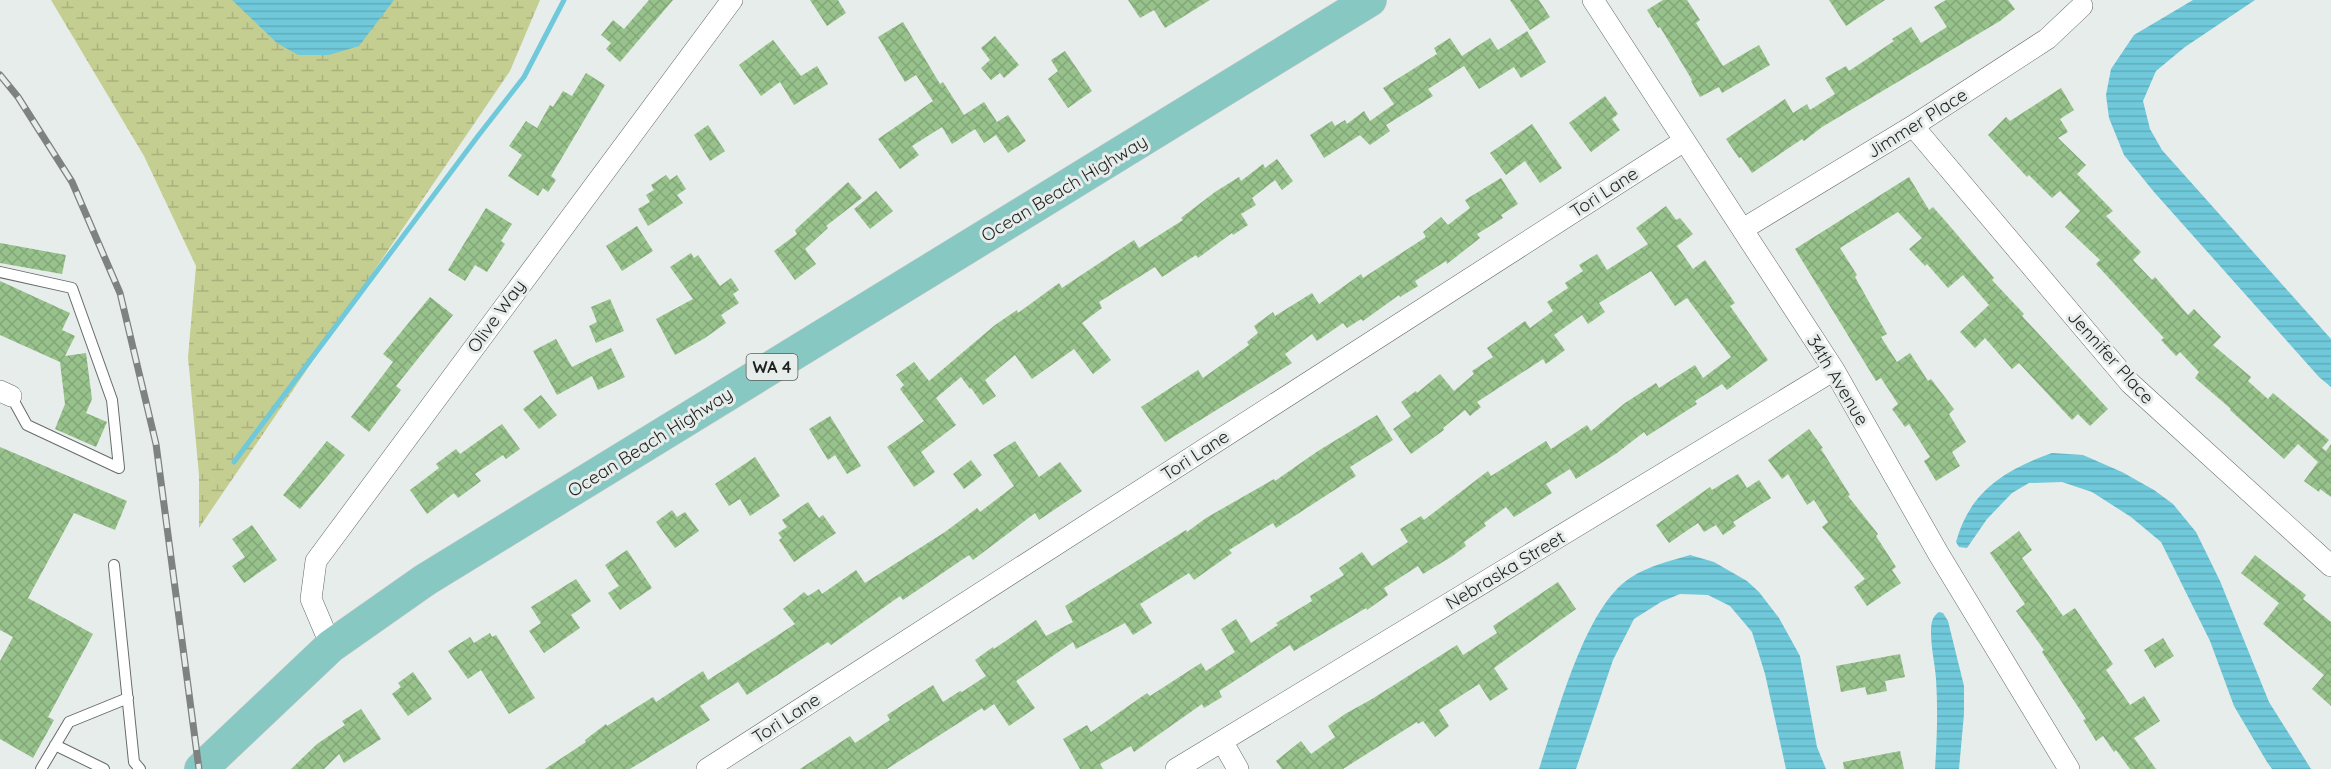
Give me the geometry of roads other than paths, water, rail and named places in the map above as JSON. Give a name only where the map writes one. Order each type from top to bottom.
[{"type":"main road","name":"Ocean Beach Highway","points":[[201,769],[331,646],[425,580],[1370,0]]},
{"type":"street","name":"Olive Way","points":[[331,646],[311,599],[316,561],[562,225],[732,0]]},
{"type":"street","name":"34th Avenue","points":[[1593,0],[1834,370],[1938,553],[2069,769]]},
{"type":"street","name":"Jimmer Place","points":[[1743,229],[1913,126],[2047,39],[2082,6]]},
{"type":"street","name":"Jennifer Place","points":[[1913,126],[2130,383],[2331,567]]},
{"type":"street","name":"Tori Lane","points":[[706,769],[1684,141]]},
{"type":"street","name":"Nebraska Street","points":[[1176,769],[1834,370]]},
{"type":"street","points":[[1222,741],[1238,769]]},
{"type":"lane","points":[[0,272],[72,288],[112,400],[119,468],[27,425],[5,394]]},
{"type":"lane","points":[[114,565],[134,767]]},
{"type":"lane","points":[[41,769],[69,722],[128,698]]},
{"type":"lane","points":[[55,745],[104,769]]},
{"type":"water","points":[[232,0],[394,0],[359,46],[329,55],[298,55],[277,43]]},
{"type":"water","points":[[2193,0],[2255,0],[2185,47],[2156,71],[2143,101],[2150,129],[2162,150],[2331,339],[2331,387],[2319,377],[2154,192],[2124,155],[2109,118],[2106,95],[2111,69],[2134,35]]},
{"type":"water","points":[[2052,453],[2083,455],[2122,472],[2173,504],[2196,532],[2220,581],[2269,702],[2311,769],[2272,769],[2234,706],[2210,641],[2161,542],[2131,517],[2092,492],[2062,482],[2029,483],[2012,493],[1987,519],[1967,548],[1959,547],[1956,542],[1962,524],[1980,496],[2005,475]]},
{"type":"water","points":[[1690,555],[1714,562],[1747,581],[1759,592],[1779,618],[1800,656],[1817,747],[1826,769],[1786,769],[1765,674],[1752,632],[1730,606],[1708,595],[1680,594],[1661,602],[1634,619],[1613,660],[1576,769],[1539,769],[1574,665],[1599,613],[1614,593],[1630,578],[1652,567]]},
{"type":"water","points":[[1939,612],[1943,613],[1948,621],[1964,686],[1959,769],[1935,769],[1937,702],[1931,629],[1933,618]]},
{"type":"waterway","points":[[234,462],[524,77],[564,0]]},
{"type":"railway","points":[[0,75],[18,97],[72,182],[120,293],[156,444],[199,769]]}]
